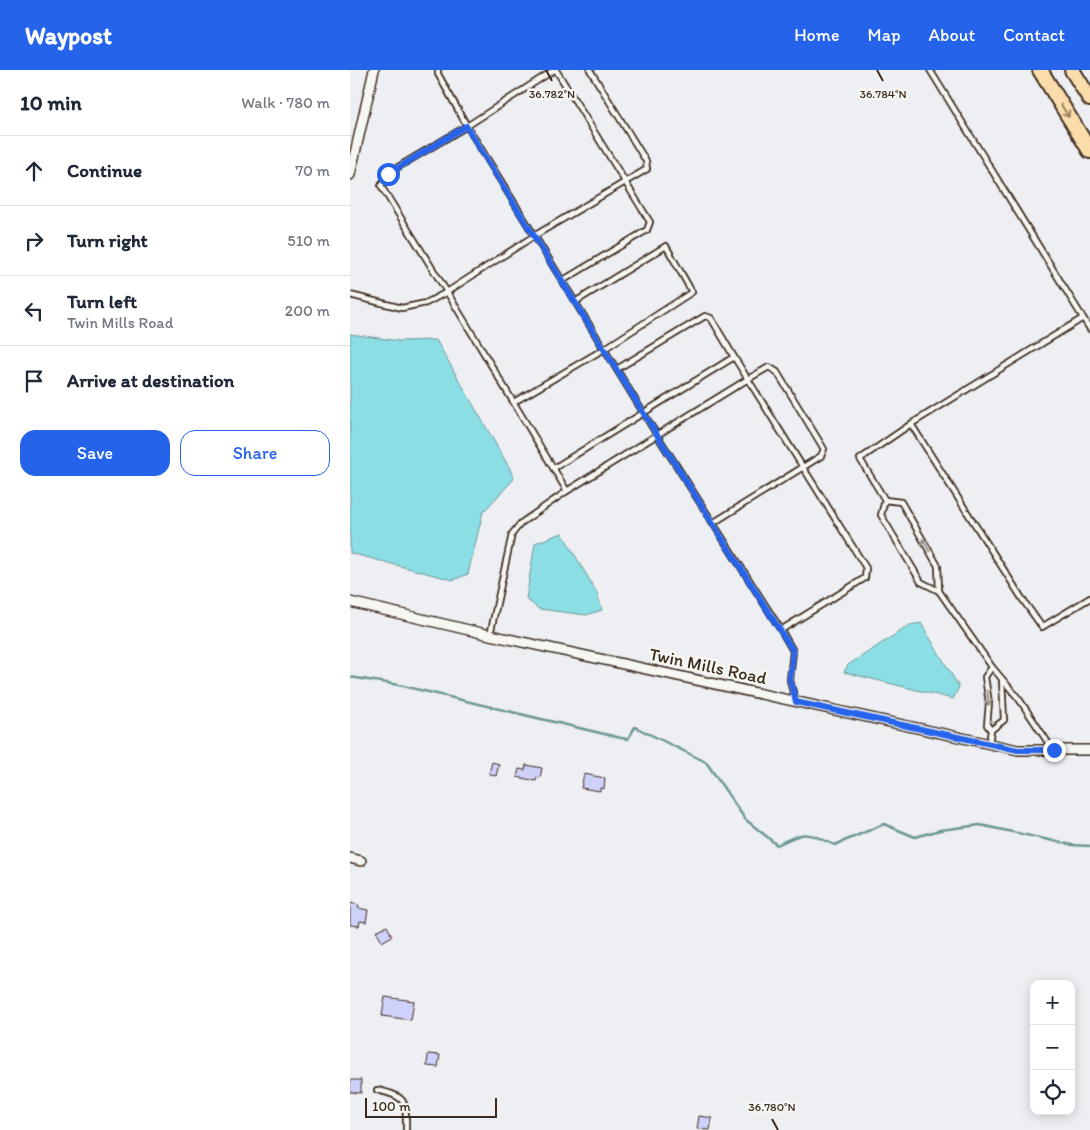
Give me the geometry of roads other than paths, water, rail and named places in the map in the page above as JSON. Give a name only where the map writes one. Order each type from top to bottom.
[{"type":"main road","points":[[1040,70],[1090,151]]},
{"type":"main road","points":[[1072,70],[1090,99]]},
{"type":"street","points":[[350,175],[374,70]]},
{"type":"street","name":"Twin Mills Road","points":[[350,602],[490,635],[1018,750],[1090,750]]},
{"type":"street","points":[[350,858],[361,861]]},
{"type":"lane","points":[[438,70],[438,74],[466,126],[793,651],[790,680],[796,702]]},
{"type":"lane","points":[[562,280],[647,230],[650,222],[555,70],[388,174],[381,186],[567,491]]},
{"type":"lane","points":[[350,295],[402,308],[426,302],[447,292],[534,236],[626,183],[646,169],[646,161],[590,70]]},
{"type":"lane","points":[[930,70],[1090,329]]},
{"type":"lane","points":[[514,402],[604,349],[692,292],[666,246],[575,302]]},
{"type":"lane","points":[[617,369],[705,316],[711,318],[866,568],[865,578],[781,630]]},
{"type":"lane","points":[[1054,750],[1019,699],[992,667],[939,591],[921,582],[886,524],[882,515],[885,500],[860,460],[911,424],[1083,318]]},
{"type":"lane","points":[[554,468],[734,357]]},
{"type":"lane","points":[[490,635],[512,534],[521,523],[567,491],[769,367],[777,372],[824,449],[821,456],[803,468],[713,523]]},
{"type":"lane","points":[[911,424],[1018,593],[1042,627],[1090,598]]},
{"type":"lane","points":[[885,500],[901,502],[938,566],[939,591]]},
{"type":"lane","points":[[989,744],[991,730],[988,725],[989,703],[985,677],[992,667]]},
{"type":"lane","points":[[991,730],[1004,720],[1002,680]]},
{"type":"lane","points":[[377,1090],[401,1098],[406,1109],[406,1130]]},
{"type":"water","points":[[350,334],[400,341],[436,340],[510,469],[514,479],[483,512],[468,574],[453,580],[350,553]]},
{"type":"water","points":[[562,533],[597,593],[602,610],[586,615],[539,609],[526,599],[535,543]]},
{"type":"water","points":[[921,623],[959,687],[953,699],[844,672],[848,665],[910,625]]},
{"type":"waterway","points":[[350,677],[399,685],[621,738],[628,739],[635,727],[706,762],[745,819],[777,845],[806,834],[835,845],[884,824],[915,837],[940,830],[980,825],[1072,845],[1090,846]]}]
